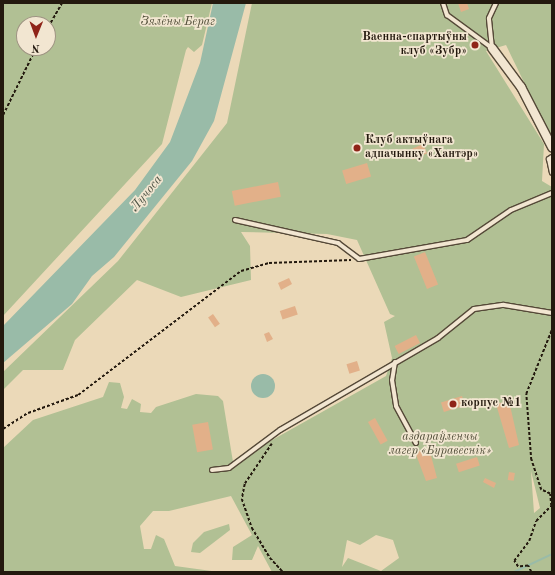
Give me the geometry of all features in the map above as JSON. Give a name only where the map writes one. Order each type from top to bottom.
[{"type":"street","points":[[492,48],[521,87],[552,147]]},
{"type":"lane","points":[[443,3],[447,15],[492,48]]},
{"type":"lane","points":[[492,48],[489,18],[496,3]]},
{"type":"lane","points":[[552,157],[548,159],[552,173]]},
{"type":"lane","points":[[235,220],[338,243],[359,259],[467,240],[511,210],[552,192]]},
{"type":"lane","points":[[212,470],[229,468],[280,430],[438,338],[474,309],[504,305],[552,314]]},
{"type":"lane","points":[[395,362],[392,380],[396,406],[416,443]]},
{"type":"path","points":[[54,16],[62,3]]},
{"type":"path","points":[[3,115],[32,56]]},
{"type":"path","points":[[3,429],[28,413],[78,395],[241,271],[269,263],[330,264],[359,259]]},
{"type":"path","points":[[531,572],[528,566],[518,567],[514,561],[529,541],[536,521],[551,506],[551,500],[550,494],[541,490],[531,460],[526,394],[552,329]]},
{"type":"path","points":[[273,442],[245,484],[242,499],[252,528],[270,558],[283,572]]},
{"type":"green space","name":"Зялёны Бераг","points":[[3,3],[212,3],[202,45],[194,52],[188,47],[186,50],[162,144],[3,316]]},
{"type":"green space","name":"аздараўленчы лагер «Буравеснік»","points":[[252,3],[552,3],[552,140],[506,45],[486,51],[544,144],[542,181],[552,187],[552,572],[272,572],[258,546],[252,560],[232,560],[233,547],[252,535],[231,496],[169,511],[153,511],[140,526],[144,549],[151,549],[156,535],[164,539],[175,566],[219,572],[3,572],[3,448],[33,420],[103,397],[109,382],[120,383],[124,397],[121,408],[127,409],[132,399],[141,404],[140,412],[151,413],[156,407],[196,394],[218,396],[223,401],[233,462],[386,376],[392,358],[384,322],[395,316],[390,314],[357,240],[327,234],[241,232],[250,246],[251,280],[181,297],[137,280],[75,340],[63,370],[23,370],[3,390],[3,372],[118,261],[227,123]],"holes":[[[531,471],[540,508],[534,513]],[[376,535],[393,540],[399,558],[381,571],[348,558],[342,567],[347,540],[360,545]]]},
{"type":"green space","points":[[229,524],[230,530],[200,553],[191,552],[193,543],[204,532]]},
{"type":"water","name":"Лучоса","points":[[213,3],[246,3],[214,121],[192,161],[114,257],[92,276],[72,304],[3,363],[3,326],[135,190],[170,142],[200,63]]},
{"type":"water","points":[[263,374],[272,377],[275,386],[272,395],[263,398],[254,395],[251,386],[254,377]]},
{"type":"building","points":[[458,3],[467,3],[469,9],[461,12]]},
{"type":"building","points":[[423,144],[427,153],[412,160],[408,151]]},
{"type":"building","points":[[367,163],[371,176],[346,184],[342,171]]},
{"type":"building","points":[[278,182],[281,197],[235,206],[232,191]]},
{"type":"building","points":[[425,252],[438,284],[427,289],[414,256]]},
{"type":"building","points":[[289,278],[292,284],[281,290],[278,283]]},
{"type":"building","points":[[295,306],[298,315],[283,320],[280,311]]},
{"type":"building","points":[[213,314],[220,324],[215,327],[208,317]]},
{"type":"building","points":[[269,332],[273,339],[267,342],[264,334]]},
{"type":"building","points":[[416,335],[420,343],[399,354],[395,346]]},
{"type":"building","points":[[357,361],[360,371],[349,374],[346,364]]},
{"type":"building","name":"корпус №1","points":[[462,396],[465,406],[444,412],[441,402]]},
{"type":"building","points":[[509,401],[519,445],[509,448],[496,404]]},
{"type":"building","points":[[375,418],[388,441],[381,445],[368,422]]},
{"type":"building","points":[[208,422],[213,450],[197,452],[192,425]]},
{"type":"building","points":[[429,448],[437,478],[426,481],[415,452]]},
{"type":"building","points":[[477,457],[480,466],[459,472],[456,464]]},
{"type":"building","points":[[509,472],[515,473],[514,481],[508,480]]},
{"type":"building","points":[[485,478],[496,483],[494,488],[483,482]]},
{"type":"waterway","points":[[514,572],[552,554]]},
{"type":"place","name":"Ваенна-спартыўны клуб «Зубр»","points":[[475,45]]},
{"type":"place","name":"Клуб актыўнага адпачынку «Хантэр»","points":[[357,148]]},
{"type":"place","name":"корпус №1","points":[[453,404]]}]
